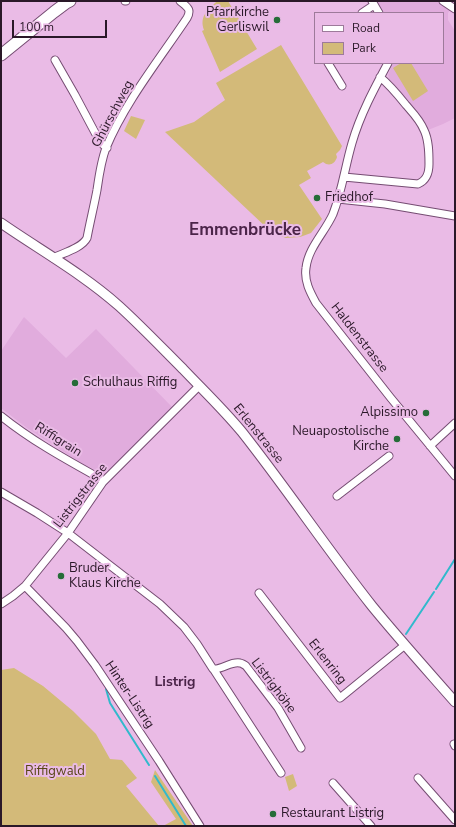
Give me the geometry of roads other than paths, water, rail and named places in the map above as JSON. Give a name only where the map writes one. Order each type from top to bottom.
[{"type":"main road","points":[[1,55],[68,2]]},
{"type":"street","name":"Ghürschweg","points":[[52,258],[80,246],[87,238],[101,163],[121,118],[190,14],[186,6],[180,1]]},
{"type":"street","points":[[443,1],[455,9]]},
{"type":"street","points":[[363,12],[373,3],[378,12]]},
{"type":"street","points":[[55,60],[100,142],[107,148]]},
{"type":"street","points":[[329,64],[342,86]]},
{"type":"street","name":"Haldenstrasse","points":[[387,64],[373,90],[359,122],[332,216],[308,258],[306,273],[308,287],[316,303],[455,476]]},
{"type":"street","points":[[344,177],[418,184],[427,177],[429,166],[425,131],[419,120],[388,83],[380,77]]},
{"type":"street","points":[[338,199],[385,204],[455,216]]},
{"type":"street","name":"Erlenstrasse","points":[[1,224],[76,272],[117,304],[137,322],[199,386],[250,442],[343,568],[405,645],[455,702]]},
{"type":"street","name":"Listrigstrasse","points":[[1,604],[25,586],[68,533],[103,482],[199,386]]},
{"type":"street","name":"Riffigrain","points":[[1,416],[45,447],[101,479],[103,482]]},
{"type":"street","points":[[430,446],[455,423]]},
{"type":"street","points":[[337,496],[389,456]]},
{"type":"street","points":[[1,492],[68,533],[160,604],[179,622],[190,634],[281,773]]},
{"type":"street","name":"Hinter-Listrig","points":[[25,586],[73,636],[95,665],[200,826]]},
{"type":"street","name":"Erlenring","points":[[259,593],[340,698],[405,645]]},
{"type":"street","name":"Listrighöhe","points":[[214,670],[236,663],[246,666],[278,708],[301,748]]},
{"type":"street","points":[[418,778],[455,820]]},
{"type":"street","points":[[333,783],[370,826]]},
{"type":"waterway","points":[[436,589],[455,559]]},
{"type":"waterway","points":[[406,634],[434,592]]},
{"type":"waterway","points":[[106,689],[110,703],[149,765]]},
{"type":"waterway","points":[[155,776],[186,826]]},
{"type":"place","name":"Pfarrkirche Gerliswil","points":[[277,20]]},
{"type":"place","name":"Friedhof","points":[[317,198]]},
{"type":"place","name":"Schulhaus Riffig","points":[[75,383]]},
{"type":"place","name":"Alpissimo","points":[[426,413]]},
{"type":"place","name":"Neuapostolische Kirche","points":[[397,439]]},
{"type":"place","name":"Bruder Klaus Kirche","points":[[61,576]]},
{"type":"place","name":"Restaurant Listrig","points":[[273,814]]},
{"type":"district","name":"Emmenbrücke","points":[[245,231]]},
{"type":"district","name":"Listrig","points":[[175,683]]},
{"type":"park label","name":"Riffigwald","points":[[55,772]]}]
